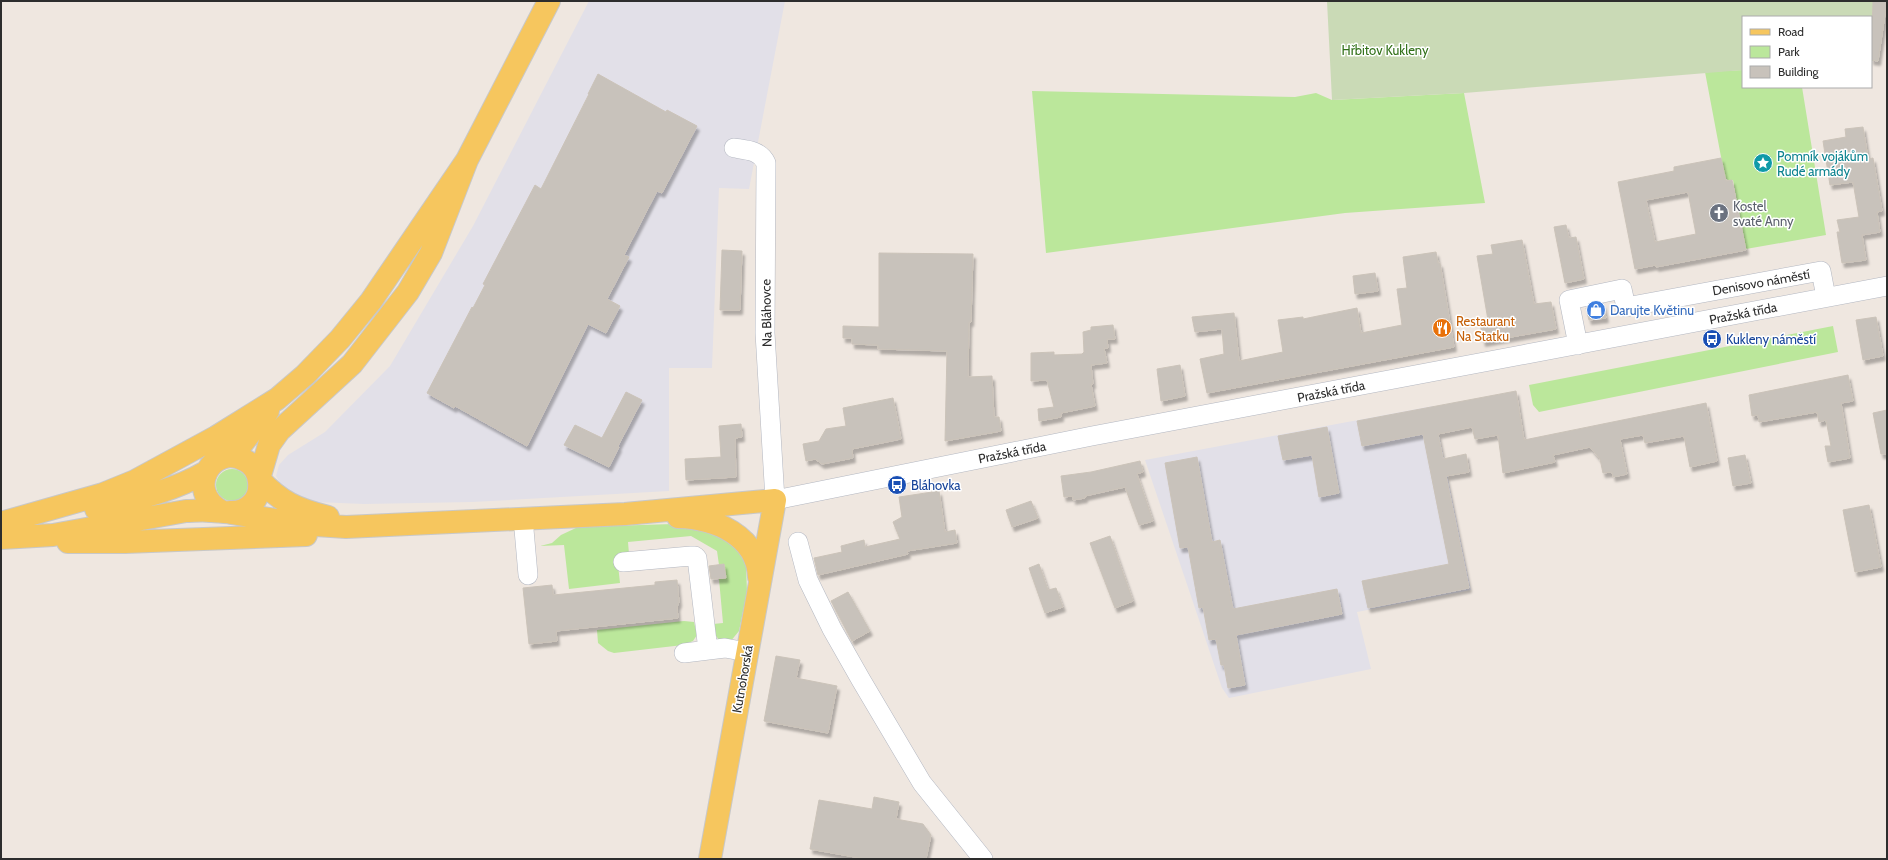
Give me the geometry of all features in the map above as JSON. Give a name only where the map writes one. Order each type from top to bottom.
[{"type":"main road","points":[[206,472],[203,481],[205,495],[213,506],[226,512],[244,509],[254,501],[258,494],[259,479],[269,445],[279,431],[352,364],[408,292],[431,253],[468,160],[549,1]]},
{"type":"main road","points":[[1,523],[103,494],[135,481],[216,438],[277,399],[305,375],[340,338],[371,301],[468,160]]},
{"type":"main road","points":[[1,526],[57,518],[147,496],[186,484],[206,472],[218,460],[226,457],[241,445],[277,399]]},
{"type":"main road","points":[[226,457],[240,457],[246,460],[256,470],[259,479],[275,495],[302,510],[326,517],[374,526]]},
{"type":"main road","points":[[1,539],[53,534],[186,511],[226,512],[301,524],[346,527],[625,514],[775,500]]},
{"type":"main road","name":"Kutnohorská","points":[[710,859],[775,500]]},
{"type":"main road","points":[[625,514],[691,517],[703,519],[725,528],[742,540],[749,547],[754,556],[759,574],[758,592]]},
{"type":"main road","points":[[1,539],[83,543],[271,537],[325,533],[374,526]]},
{"type":"street","name":"Na Bláhovce","points":[[734,148],[754,152],[763,157],[766,163],[765,333],[775,500]]},
{"type":"street","name":"Denisovo náměstí","points":[[1578,345],[1569,300],[1622,289],[1626,307],[1821,271],[1826,297]]},
{"type":"street","name":"Pražská třída","points":[[775,500],[1092,436],[1887,286]]},
{"type":"street","points":[[523,518],[528,575]]},
{"type":"street","points":[[798,542],[808,580],[832,629],[861,680],[922,783],[983,859]]},
{"type":"street","points":[[623,562],[691,556],[698,558],[708,650]]},
{"type":"street","points":[[684,653],[725,648],[747,652]]},
{"type":"shaded area","points":[[589,1],[785,1],[749,189],[719,188],[712,368],[669,368],[669,491],[472,502],[364,504],[316,502],[296,496],[283,488],[276,476],[279,465],[288,455],[325,432],[390,366],[473,226]]},
{"type":"shaded area","points":[[1433,406],[1471,590],[1357,612],[1371,669],[1229,698],[1222,688],[1145,460]]},
{"type":"green space","name":"Hřbitov Kukleny","points":[[1327,1],[1887,1],[1878,61],[1872,61],[1872,16],[1742,16],[1742,70],[1464,93],[1332,100]]},
{"type":"green space","points":[[1742,70],[1742,88],[1802,88],[1826,235],[1746,249],[1733,180],[1728,180],[1725,178],[1705,72]]},
{"type":"green space","points":[[1032,91],[1295,97],[1316,93],[1332,100],[1464,93],[1485,203],[1345,213],[1046,253]]},
{"type":"green space","points":[[1833,326],[1838,352],[1539,412],[1533,405],[1529,385]]},
{"type":"green space","points":[[229,469],[235,469],[245,476],[248,485],[247,491],[241,498],[235,501],[229,501],[219,494],[216,488],[216,482],[223,472]]},
{"type":"green space","points":[[673,524],[699,527],[737,545],[746,566],[747,592],[739,631],[730,642],[719,640],[714,633],[713,624],[723,623],[719,579],[726,578],[724,564],[719,565],[717,551],[691,536],[628,542],[629,554],[617,556],[620,583],[569,589],[564,545],[540,546],[552,543],[561,535],[578,527]]},
{"type":"green space","points":[[684,621],[694,622],[697,635],[693,641],[683,645],[614,653],[608,651],[598,643],[597,630]]},
{"type":"building","points":[[1873,1],[1887,1],[1878,61],[1872,60]]},
{"type":"building","points":[[598,74],[666,112],[667,110],[697,126],[662,193],[657,191],[624,255],[629,257],[607,299],[620,306],[606,333],[588,324],[527,446],[455,406],[454,408],[427,393],[485,285],[483,284],[535,185],[541,189]]},
{"type":"building","points":[[1863,127],[1868,159],[1873,158],[1882,211],[1877,212],[1880,232],[1862,235],[1866,260],[1842,263],[1837,232],[1840,232],[1837,220],[1859,217],[1853,182],[1830,185],[1823,141],[1846,137],[1845,129]]},
{"type":"building","points":[[1721,158],[1726,181],[1732,180],[1746,250],[1656,267],[1656,265],[1635,269],[1618,182],[1674,171],[1674,167]],"holes":[[[1688,192],[1696,234],[1655,242],[1646,200]]]},
{"type":"building","points":[[1566,225],[1569,238],[1576,237],[1584,279],[1565,283],[1554,227]]},
{"type":"building","points":[[1522,240],[1534,304],[1551,302],[1556,329],[1483,342],[1480,322],[1488,320],[1477,256],[1493,254],[1491,245]]},
{"type":"building","points":[[722,250],[742,251],[740,310],[720,310]]},
{"type":"building","points":[[1436,252],[1438,263],[1440,263],[1454,347],[1207,393],[1200,359],[1224,354],[1222,329],[1195,332],[1192,317],[1234,313],[1239,361],[1283,352],[1278,320],[1303,317],[1303,319],[1357,308],[1361,333],[1402,325],[1397,289],[1407,288],[1403,257]]},
{"type":"building","points":[[879,253],[973,254],[971,322],[969,322],[968,377],[992,376],[994,417],[999,417],[1001,431],[945,441],[947,351],[878,349],[878,345],[852,344],[852,338],[843,338],[843,326],[879,327]]},
{"type":"building","points":[[1375,273],[1378,291],[1355,294],[1353,276]]},
{"type":"building","name":"Darujte Květinu","points":[[1603,304],[1606,318],[1589,320],[1586,308]]},
{"type":"building","points":[[1876,317],[1883,356],[1863,360],[1856,320]]},
{"type":"building","points":[[1113,325],[1115,339],[1107,339],[1108,348],[1104,348],[1107,363],[1091,365],[1093,384],[1091,384],[1095,406],[1061,413],[1061,417],[1039,421],[1038,409],[1054,407],[1047,380],[1031,381],[1031,353],[1054,352],[1054,355],[1082,354],[1084,352],[1083,332],[1091,330],[1091,327]]},
{"type":"building","points":[[1180,365],[1185,396],[1161,401],[1157,369]]},
{"type":"building","points":[[1848,375],[1853,401],[1841,403],[1850,458],[1828,462],[1825,446],[1831,446],[1826,420],[1819,422],[1817,412],[1759,422],[1758,415],[1752,416],[1749,395]]},
{"type":"building","points":[[1516,391],[1524,440],[1706,403],[1717,461],[1690,467],[1684,436],[1645,443],[1643,435],[1620,439],[1627,474],[1613,477],[1612,472],[1603,473],[1600,459],[1590,447],[1553,455],[1555,462],[1503,473],[1498,435],[1475,439],[1472,427],[1438,434],[1443,459],[1466,454],[1469,472],[1446,476],[1469,588],[1368,608],[1362,581],[1449,564],[1423,434],[1362,446],[1357,421]]},
{"type":"building","points":[[626,392],[642,400],[618,446],[619,447],[609,467],[564,445],[575,425],[602,438]]},
{"type":"building","points":[[893,398],[901,439],[852,449],[853,458],[822,464],[815,459],[806,461],[803,444],[819,441],[826,429],[846,426],[843,408]]},
{"type":"building","points":[[1887,410],[1887,454],[1881,454],[1873,413]]},
{"type":"building","points":[[741,424],[742,437],[735,438],[736,477],[686,480],[685,459],[721,457],[719,426]]},
{"type":"building","points":[[1327,427],[1339,493],[1319,497],[1312,455],[1283,460],[1278,436]]},
{"type":"building","points":[[1745,455],[1751,483],[1733,486],[1728,458]]},
{"type":"building","points":[[1197,457],[1212,542],[1220,540],[1233,609],[1337,589],[1342,614],[1236,635],[1245,685],[1228,688],[1224,665],[1221,665],[1216,639],[1209,640],[1203,607],[1199,608],[1188,547],[1180,548],[1165,463]]},
{"type":"building","points":[[1140,461],[1143,472],[1137,474],[1153,521],[1139,525],[1125,487],[1073,500],[1073,496],[1064,497],[1061,476],[1091,472]]},
{"type":"building","points":[[939,491],[945,532],[955,530],[957,543],[907,551],[908,554],[818,575],[814,558],[842,552],[841,546],[864,540],[865,547],[900,539],[893,522],[902,517],[899,497]]},
{"type":"building","points":[[1031,501],[1038,518],[1012,527],[1006,510]]},
{"type":"building","points":[[1869,505],[1881,567],[1855,572],[1843,510]]},
{"type":"building","points":[[1110,536],[1133,601],[1115,608],[1090,543]]},
{"type":"building","points":[[724,564],[726,578],[711,579],[709,566]]},
{"type":"building","points":[[1039,564],[1048,590],[1056,588],[1063,607],[1045,613],[1029,568]]},
{"type":"building","points":[[677,580],[679,602],[677,607],[678,618],[556,631],[557,641],[529,644],[523,588],[552,585],[553,595],[655,585],[655,582]]},
{"type":"building","points":[[848,592],[870,631],[852,641],[831,601]]},
{"type":"building","points":[[776,656],[800,660],[796,678],[837,686],[828,733],[764,721]]},
{"type":"building","points":[[874,797],[899,802],[896,819],[923,824],[931,835],[926,859],[866,859],[810,849],[819,800],[872,809]]},
{"type":"place","name":"Pomník vojákům Rudé armády","points":[[1763,163]]},
{"type":"place","name":"Kostel svaté Anny","points":[[1719,213]]},
{"type":"place","name":"Darujte Květinu","points":[[1596,310]]},
{"type":"place","name":"Restaurant Na Statku","points":[[1442,328]]},
{"type":"place","name":"Kukleny náměstí","points":[[1712,339]]},
{"type":"place","name":"Bláhovka","points":[[897,485]]}]
